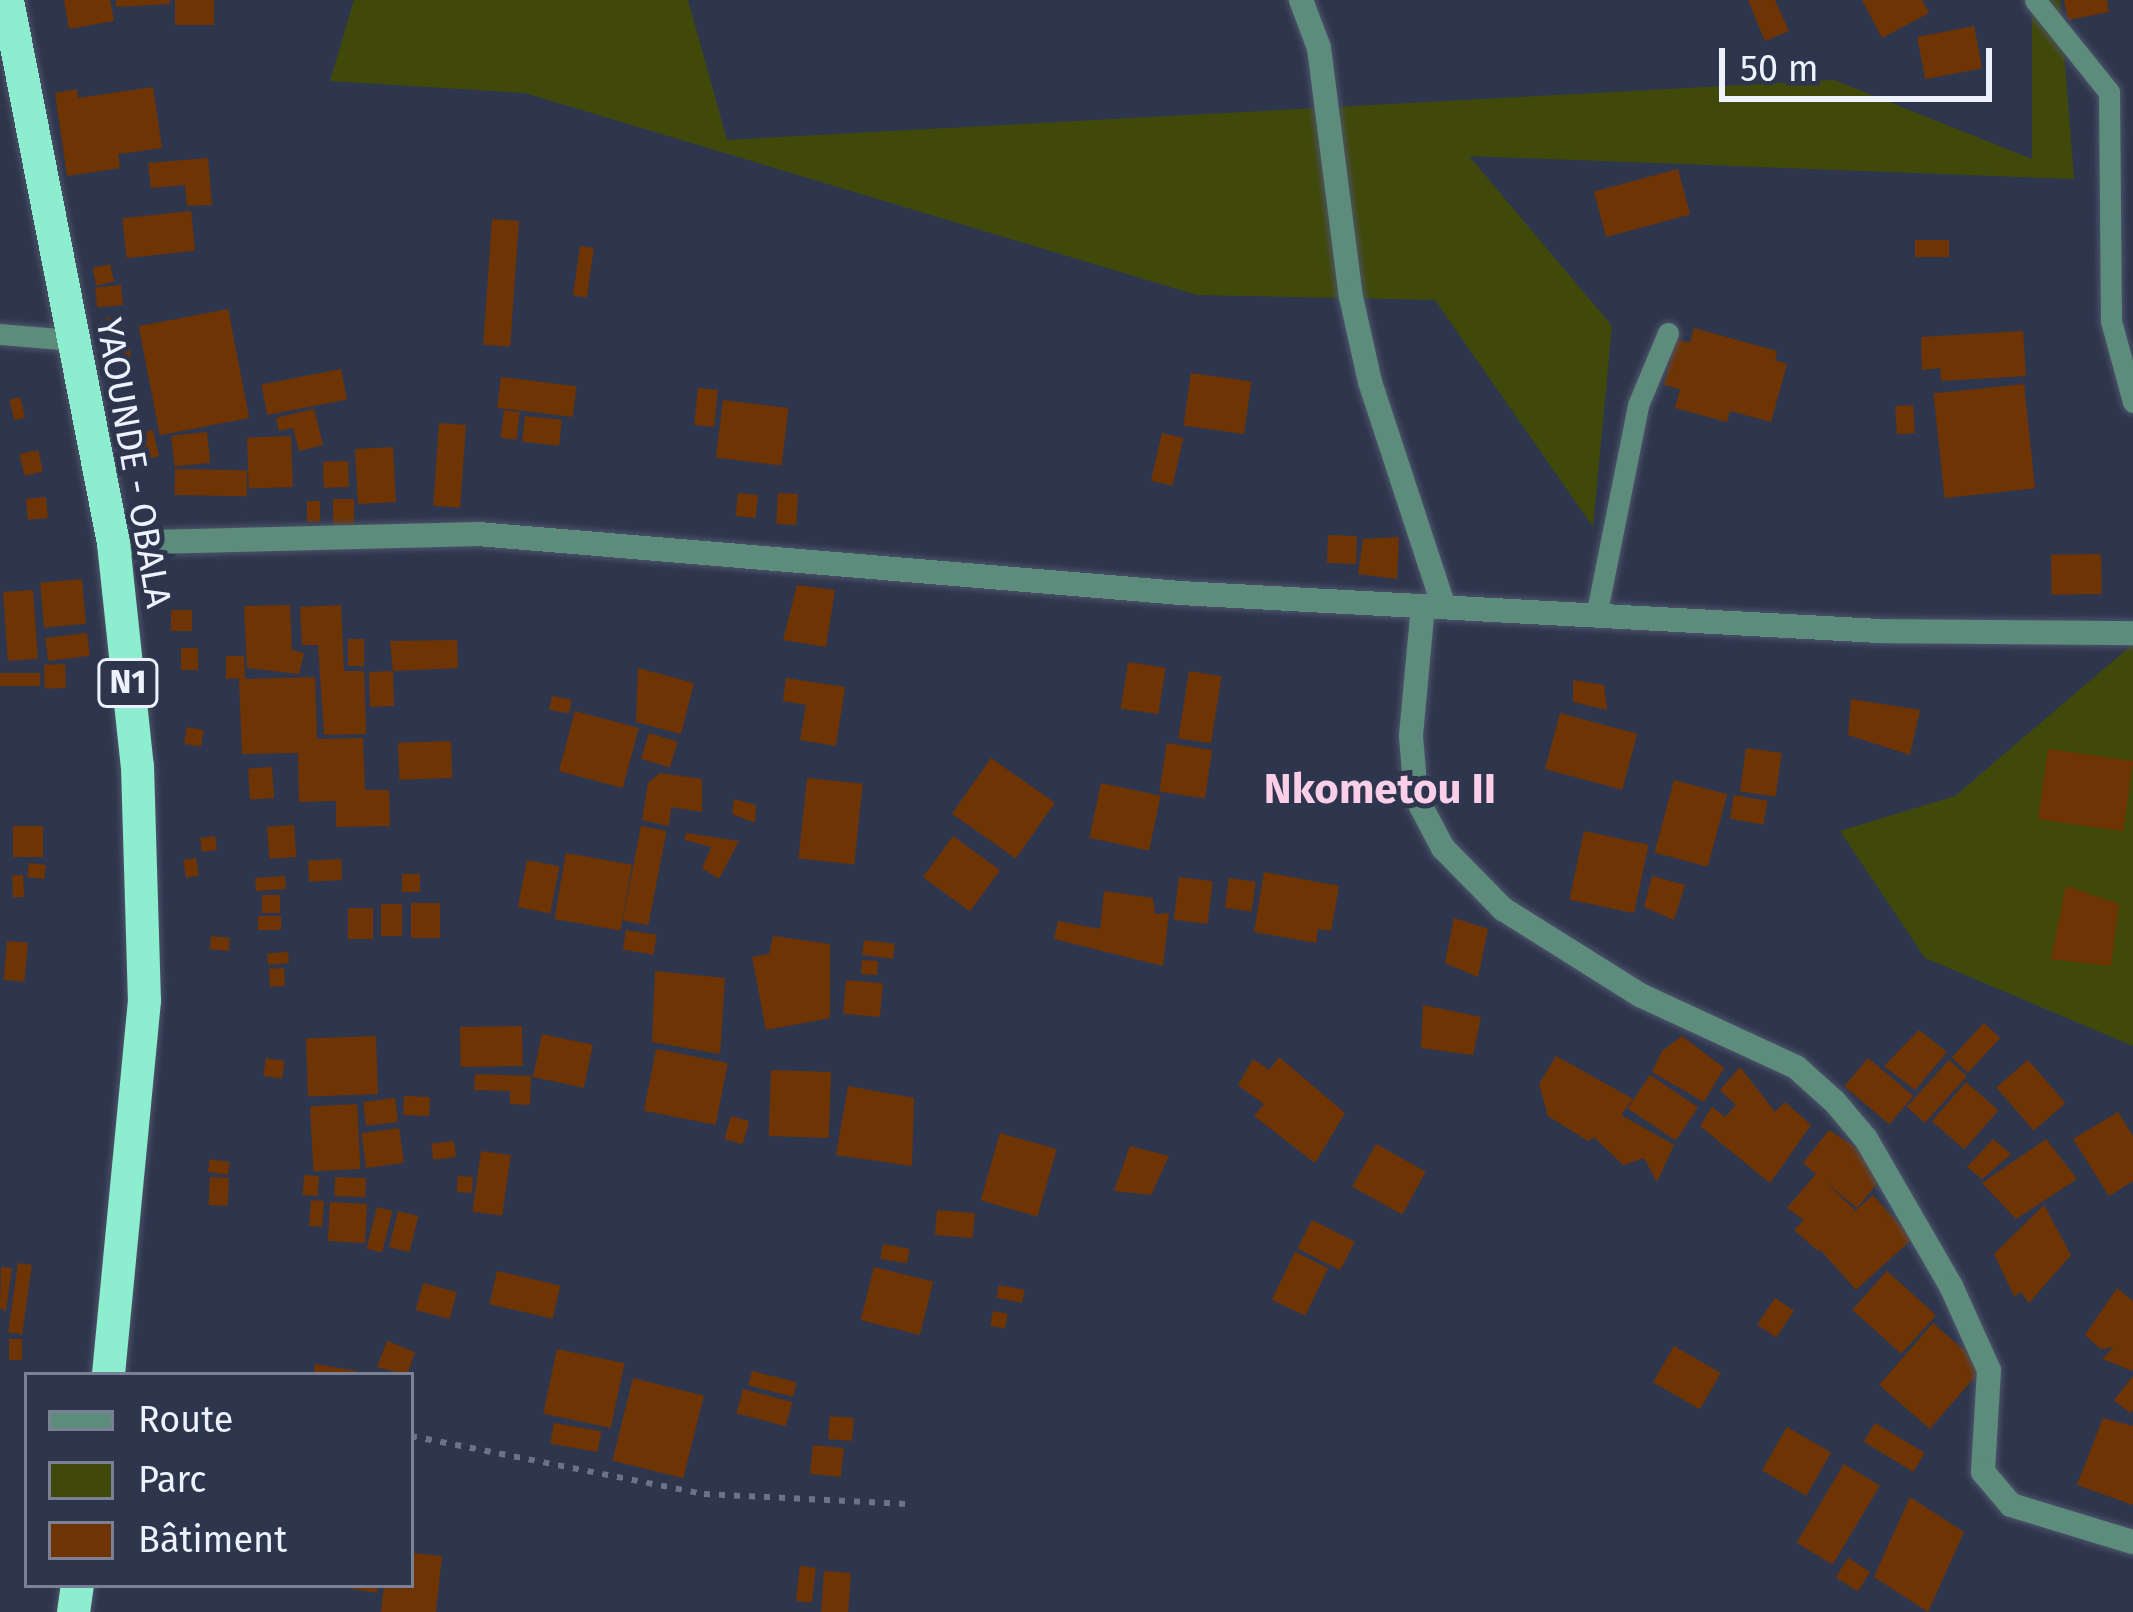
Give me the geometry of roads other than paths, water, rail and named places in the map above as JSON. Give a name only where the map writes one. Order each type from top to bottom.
[{"type":"highway","name":"YAOUNDE - OBALA","points":[[7,0],[113,542],[137,766],[144,1000],[108,1372]]},
{"type":"street","points":[[1301,0],[1319,48],[1351,297],[1433,607],[1411,736],[1416,797],[1443,848],[1504,909],[1640,995],[1796,1067],[1835,1102],[1877,1159],[1984,1358],[1990,1402],[1983,1472],[2012,1505],[2133,1542]]},
{"type":"street","points":[[113,542],[478,534],[1433,607],[1880,632],[2133,633]]},
{"type":"lane","points":[[2035,0],[2109,92],[2111,321],[2133,402]]},
{"type":"lane","points":[[1595,616],[1638,405],[1668,333]]},
{"type":"lane","points":[[0,334],[72,340]]},
{"type":"district","name":"Nkometou II","points":[[1380,789]]}]
